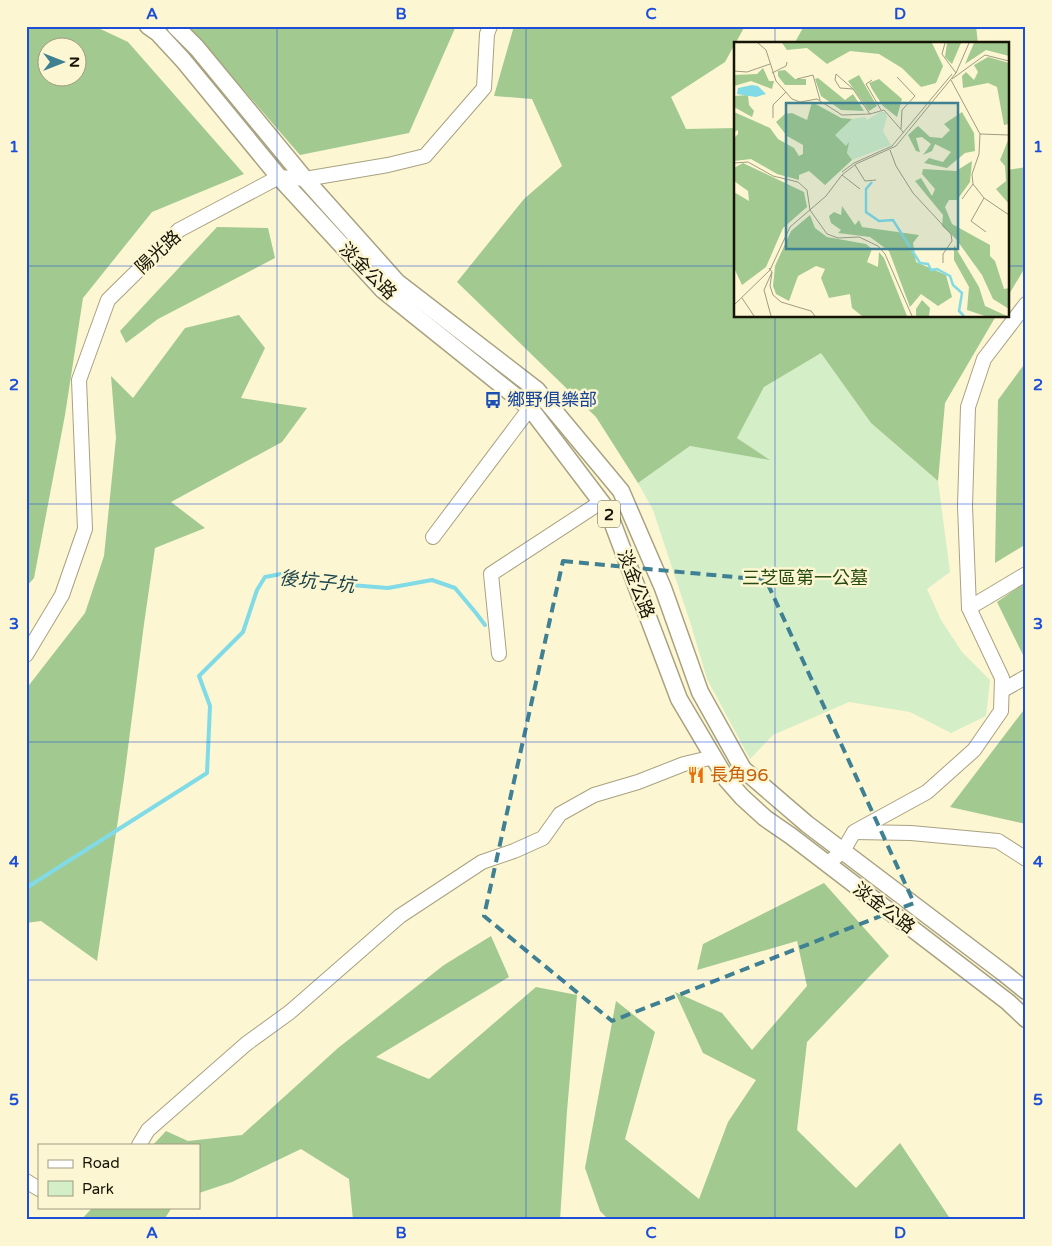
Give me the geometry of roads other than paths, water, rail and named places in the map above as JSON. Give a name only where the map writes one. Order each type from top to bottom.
[{"type":"main road","name":"淡金公路","points":[[148,26],[158,33],[183,60],[279,177],[383,290],[530,408],[608,511],[680,699],[726,780],[765,818],[1008,1002],[1026,1018]]},
{"type":"main road","name":"淡金公路","points":[[175,26],[197,48],[305,179],[397,282],[537,390],[621,491],[663,588],[700,692],[743,769],[807,824],[1026,991]]},
{"type":"main road","points":[[628,564],[649,557]]},
{"type":"street","points":[[279,177],[305,179],[388,165],[425,156],[484,88],[487,34],[490,26]]},
{"type":"street","name":"陽光路","points":[[26,655],[62,595],[86,529],[79,380],[108,300],[179,230],[279,177]]},
{"type":"street","points":[[827,864],[843,851],[854,832],[927,792],[974,750],[1001,711],[1002,678],[969,608],[965,506],[968,408],[984,359],[1026,304]]},
{"type":"street","points":[[433,537],[530,408]]},
{"type":"street","points":[[499,654],[492,574],[601,502]]},
{"type":"street","points":[[969,608],[1026,574]]},
{"type":"street","points":[[1002,690],[1026,677]]},
{"type":"street","points":[[140,1144],[148,1130],[232,1056],[290,1012],[400,916],[482,862],[543,838],[560,814],[594,795],[638,782],[684,764],[714,757]]},
{"type":"street","points":[[854,832],[911,833],[998,841],[1026,859]]},
{"type":"street","points":[[26,1181],[38,1189]]},
{"type":"waterway","name":"後坑子坑","points":[[26,888],[207,773],[210,706],[199,676],[243,632],[257,590],[265,577],[281,574],[338,584],[388,588],[432,580],[455,588],[485,625]]},
{"type":"place","name":"鄉野俱樂部","points":[[493,400]]},
{"type":"place","name":"長角96","points":[[696,775]]},
{"type":"park label","name":"三芝區第一公墓","points":[[805,578]]}]
